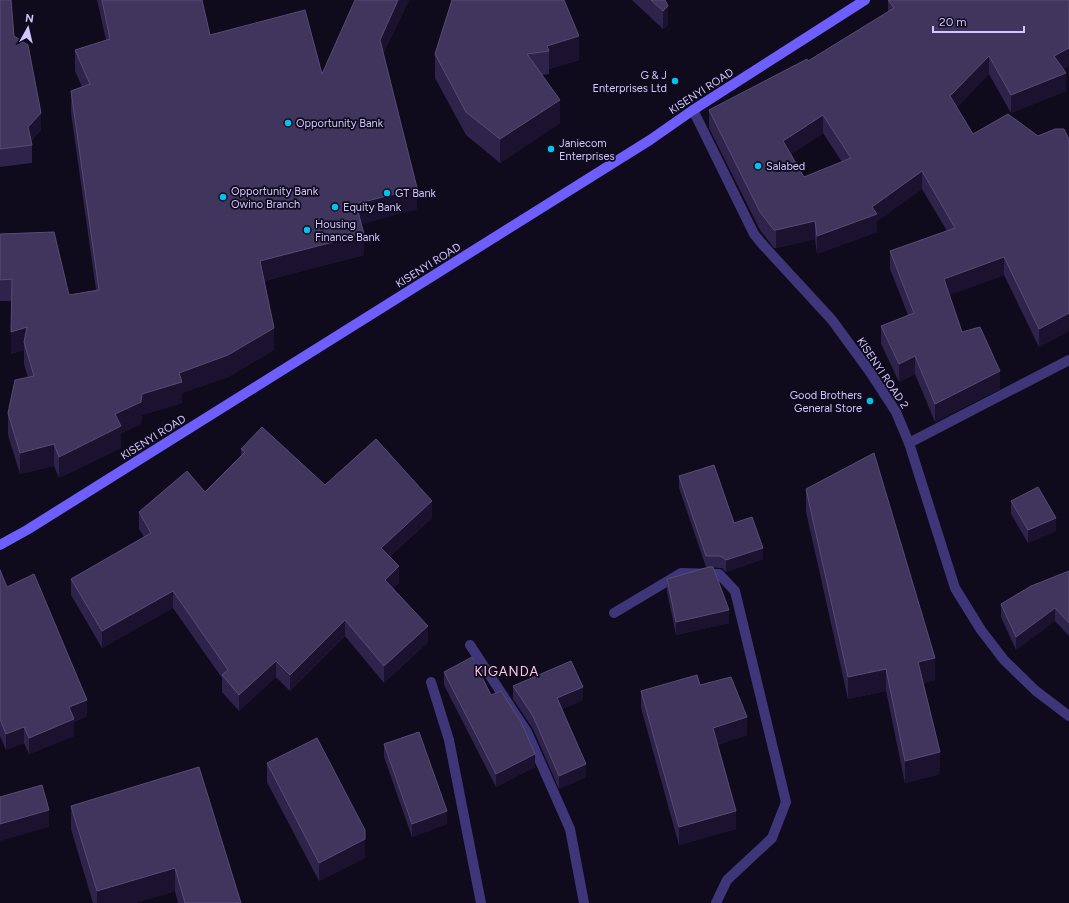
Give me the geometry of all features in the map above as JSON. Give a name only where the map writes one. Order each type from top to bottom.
[{"type":"main road","name":"KISENYI ROAD","points":[[0,545],[27,530],[650,140],[693,110],[865,0]]},
{"type":"street","name":"KISENYI ROAD 2","points":[[693,110],[754,234],[832,320],[861,359],[896,412],[909,443],[955,588],[981,630],[1004,660],[1036,692],[1069,716]]},
{"type":"street","points":[[909,443],[1069,360]]},
{"type":"street","points":[[614,613],[681,573],[719,574],[734,590],[786,802],[772,838],[728,880],[716,903]]},
{"type":"street","points":[[470,645],[527,732],[570,829],[584,903]]},
{"type":"street","points":[[431,682],[450,740],[481,903]]},
{"type":"building","points":[[0,0],[11,0],[14,36],[28,45],[41,113],[28,127],[32,145],[0,149]]},
{"type":"building","points":[[102,0],[202,0],[210,35],[305,10],[322,74],[355,0],[398,0],[380,40],[417,188],[356,204],[364,234],[260,261],[274,328],[228,355],[179,373],[182,382],[142,394],[141,402],[115,414],[121,426],[59,457],[54,444],[20,453],[8,413],[15,380],[34,376],[24,342],[27,327],[11,332],[12,279],[0,280],[0,234],[54,232],[69,295],[99,290],[71,91],[90,84],[75,50],[110,39]]},
{"type":"building","points":[[452,0],[564,0],[579,36],[547,46],[549,51],[527,54],[560,100],[500,139],[466,112],[435,54]]},
{"type":"building","points":[[651,0],[665,0],[668,6],[663,11]]},
{"type":"building","points":[[888,0],[1069,0],[1069,48],[1054,56],[1066,73],[1011,95],[989,56],[950,96],[973,134],[1008,114],[1038,136],[1055,129],[1064,129],[1069,139],[1069,313],[1039,329],[1004,257],[944,279],[962,332],[980,327],[1000,371],[935,404],[915,356],[899,364],[881,326],[914,313],[890,251],[955,228],[922,171],[872,207],[877,214],[817,236],[815,221],[774,230],[760,212],[709,110],[807,59],[808,61],[894,8]],"holes":[[[823,115],[851,158],[804,177],[783,141]]]},
{"type":"building","points":[[262,427],[325,485],[376,439],[432,501],[381,548],[399,566],[385,580],[428,626],[384,666],[345,620],[290,675],[276,661],[239,695],[222,675],[228,670],[173,591],[102,631],[71,579],[151,533],[139,512],[187,471],[205,492],[245,452],[241,449]]},
{"type":"building","points":[[874,453],[935,658],[918,662],[940,752],[905,761],[886,669],[848,677],[806,489]]},
{"type":"building","points":[[714,465],[734,523],[752,517],[763,548],[726,560],[719,556],[706,556],[679,476]]},
{"type":"building","points":[[1038,487],[1056,518],[1028,530],[1011,501]]},
{"type":"building","points":[[713,567],[729,610],[676,622],[667,579]]},
{"type":"building","points":[[0,570],[7,587],[34,574],[87,700],[69,707],[74,719],[29,738],[24,727],[6,734],[0,719]]},
{"type":"building","points":[[1069,571],[1069,623],[1055,608],[1016,637],[1001,604],[1031,586]]},
{"type":"building","points":[[472,657],[491,695],[501,691],[521,722],[535,754],[496,774],[444,672]]},
{"type":"building","points":[[571,661],[583,687],[557,698],[586,764],[559,776],[533,716],[513,686]]},
{"type":"building","points":[[697,675],[700,685],[731,677],[747,717],[713,728],[736,811],[679,827],[641,691]]},
{"type":"building","points":[[419,732],[447,811],[412,824],[384,744]]},
{"type":"building","points":[[317,738],[365,830],[365,839],[319,863],[267,763]]},
{"type":"building","points":[[199,767],[241,903],[185,903],[175,868],[97,891],[71,806]]},
{"type":"building","points":[[42,785],[49,810],[0,824],[0,797]]},
{"type":"place","name":"G & J Enterprises Ltd","points":[[675,81]]},
{"type":"place","name":"Opportunity Bank","points":[[288,123]]},
{"type":"place","name":"Janiecom Enterprises","points":[[551,149]]},
{"type":"place","name":"Salabed","points":[[758,166]]},
{"type":"place","name":"GT Bank","points":[[387,193]]},
{"type":"place","name":"Opportunity Bank Owino Branch","points":[[223,197]]},
{"type":"place","name":"Equity Bank","points":[[335,207]]},
{"type":"place","name":"Housing Finance Bank","points":[[307,230]]},
{"type":"place","name":"Good Brothers General Store","points":[[870,401]]},
{"type":"district","name":"KIGANDA","points":[[507,671]]}]
